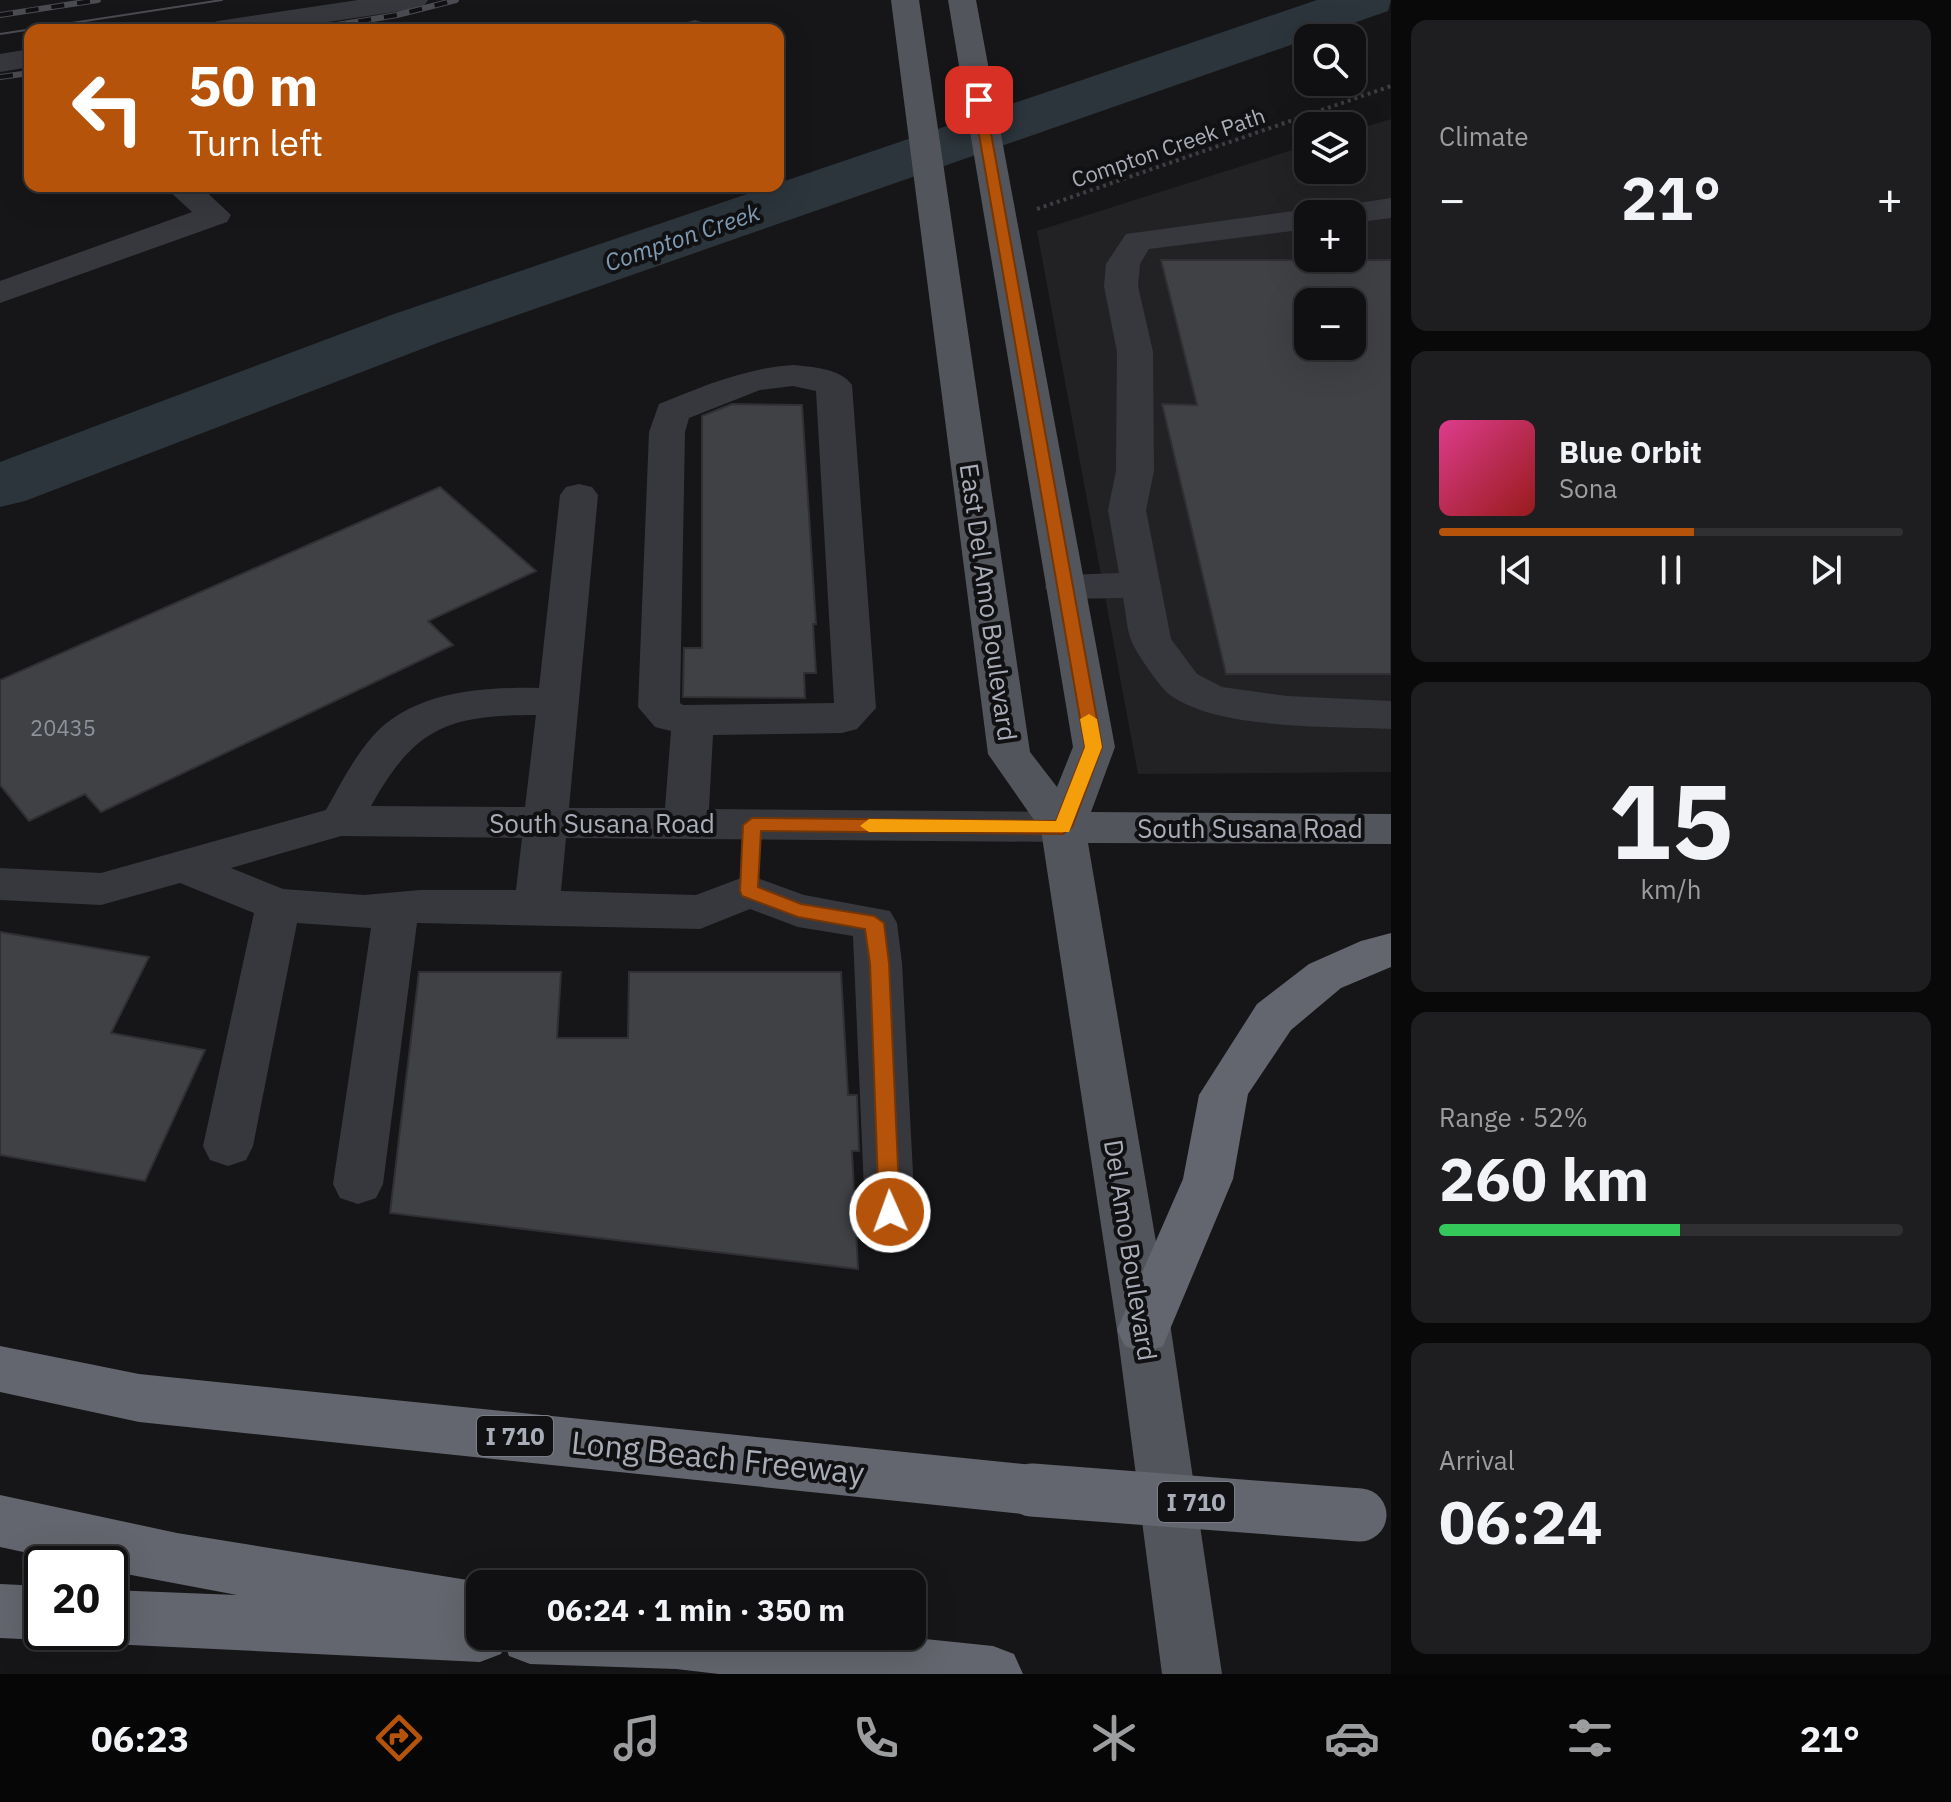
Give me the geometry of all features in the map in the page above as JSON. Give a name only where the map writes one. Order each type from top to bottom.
[{"type":"highway","points":[[1144,1330],[1208,1179],[1223,1095],[1231,1081],[1274,1017],[1325,976],[1391,950]]},
{"type":"highway","name":"Long Beach Freeway","points":[[0,1369],[139,1398],[1032,1490],[1376,1516]]},
{"type":"highway","points":[[0,1521],[177,1559],[466,1607]]},
{"type":"highway","points":[[0,1611],[24,1612]]},
{"type":"highway","points":[[128,1618],[466,1633]]},
{"type":"highway","points":[[762,1650],[993,1674]]},
{"type":"main road","name":"East Del Amo Boulevard","points":[[905,0],[1009,754],[1063,827]]},
{"type":"main road","points":[[962,0],[1094,747],[1063,827]]},
{"type":"main road","name":"South Susana Road","points":[[1063,827],[1391,829]]},
{"type":"main road","name":"Del Amo Boulevard","points":[[1063,827],[1144,1330],[1192,1674]]},
{"type":"street","points":[[257,24],[414,0]]},
{"type":"street","points":[[0,293],[215,215],[187,192]]},
{"type":"street","points":[[1366,211],[1391,208]]},
{"type":"street","points":[[1294,221],[1138,241],[1123,264],[1121,286],[1135,352],[1135,471],[1127,510],[1151,641],[1182,684],[1213,700],[1287,710],[1391,715]]},
{"type":"street","points":[[758,376],[820,378],[834,385],[855,708],[842,719],[693,721],[670,717],[659,707],[667,432],[672,412],[758,376]]},
{"type":"street","points":[[537,907],[579,495]]},
{"type":"street","points":[[1065,587],[1141,585]]},
{"type":"street","points":[[341,821],[380,757],[396,738],[438,710],[495,701],[558,702]]},
{"type":"street","points":[[686,824],[693,721]]},
{"type":"street","name":"South Susana Road","points":[[0,884],[101,889],[341,821],[1063,827]]},
{"type":"street","points":[[749,891],[752,825]]},
{"type":"street","points":[[181,865],[278,905],[364,912],[420,906],[700,912],[749,891],[798,910],[874,923],[879,963],[890,1212]]},
{"type":"street","points":[[228,1146],[278,905]]},
{"type":"street","points":[[358,1184],[396,909]]},
{"type":"path","name":"Compton Creek Path","points":[[999,215],[1040,208],[1391,86]]},
{"type":"shaded area","points":[[1391,119],[1391,772],[1138,774],[1037,231],[1294,149],[1294,184],[1366,184],[1366,127]]},
{"type":"building","points":[[1161,260],[1294,260],[1294,272],[1366,272],[1366,260],[1391,260],[1391,674],[1226,674],[1162,404],[1197,405]]},
{"type":"building","points":[[732,404],[802,405],[816,624],[813,624],[816,673],[804,673],[805,698],[683,697],[684,648],[702,648],[702,416]]},
{"type":"building","points":[[440,487],[536,571],[428,621],[453,645],[101,812],[85,794],[29,821],[0,785],[0,680]]},
{"type":"building","points":[[0,932],[149,957],[111,1033],[205,1050],[145,1181],[0,1155]]},
{"type":"building","points":[[419,972],[561,972],[557,1038],[628,1038],[629,972],[841,972],[848,1095],[857,1095],[859,1151],[852,1151],[858,1269],[390,1213]]},
{"type":"waterway","name":"Compton Creek","points":[[0,486],[417,328],[1369,0]]},
{"type":"tram line","points":[[65,24],[222,0]]},
{"type":"tram line","points":[[0,34],[24,30]]},
{"type":"railway","points":[[0,15],[98,0]]},
{"type":"railway","points":[[343,24],[397,15],[456,0]]},
{"type":"railway","points":[[0,77],[24,74]]},
{"type":"slow traffic","points":[[869,826],[1063,827],[1094,747],[1089,719]]},
{"type":"route","points":[[890,1212],[879,963],[874,923],[798,910],[749,891],[752,825],[1063,827],[1094,747],[979,100]]}]
